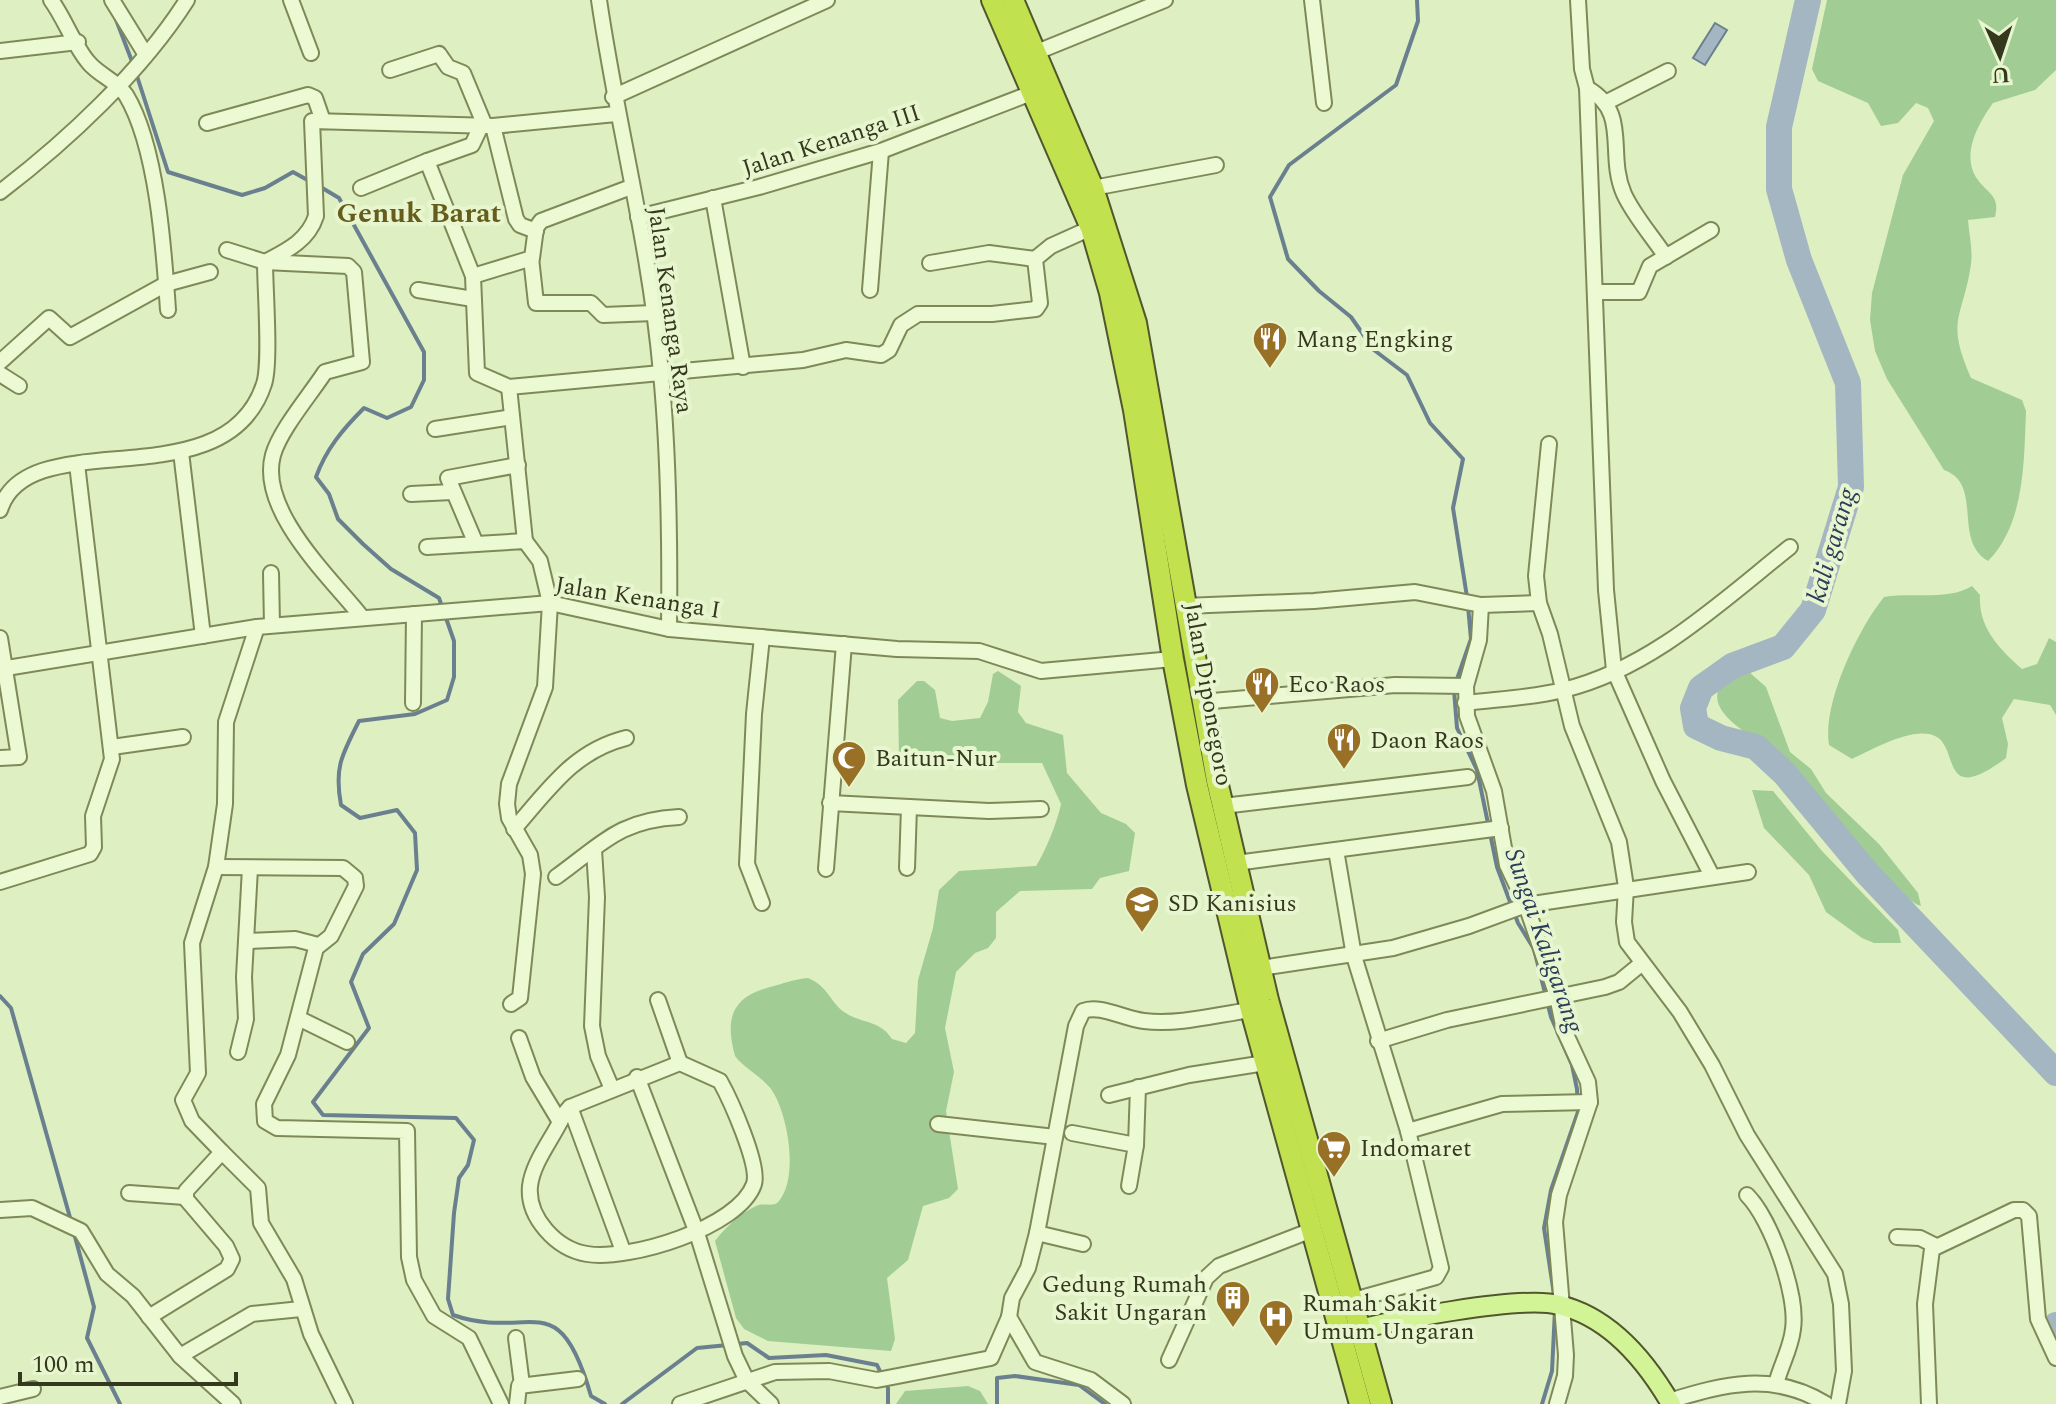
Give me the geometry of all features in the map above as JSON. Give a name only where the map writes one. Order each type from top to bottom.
[{"type":"highway","name":"Jalan Diponegoro","points":[[992,0],[1027,56],[1093,188],[1136,323],[1168,563],[1173,659],[1207,783],[1251,1010],[1338,1336],[1360,1404]]},
{"type":"highway","name":"Jalan Diponegoro","points":[[1013,0],[1034,92],[1091,228],[1110,293],[1168,563],[1184,606],[1201,702],[1207,783],[1223,806],[1261,968],[1381,1404]]},
{"type":"main road","points":[[1338,1336],[1458,1311],[1537,1303],[1560,1305],[1613,1331],[1651,1369],[1670,1403]]},
{"type":"street","points":[[51,0],[89,63],[120,81],[133,110],[145,147],[164,244],[168,310]]},
{"type":"street","points":[[112,0],[144,57]]},
{"type":"street","points":[[0,192],[53,152],[144,57],[187,0]]},
{"type":"street","points":[[291,0],[311,53]]},
{"type":"street","name":"Jalan Kenanga Raya","points":[[599,0],[616,114],[638,217],[661,372],[667,464],[669,629]]},
{"type":"street","points":[[613,97],[827,0]]},
{"type":"street","points":[[1027,56],[1165,0]]},
{"type":"street","points":[[1312,0],[1324,103]]},
{"type":"street","points":[[1578,0],[1582,69],[1587,88],[1606,590],[1614,670],[1663,781],[1712,876]]},
{"type":"street","points":[[0,51],[78,42]]},
{"type":"street","points":[[390,70],[439,54],[448,67],[463,73],[486,126],[516,219],[520,225],[536,231]]},
{"type":"street","points":[[1607,102],[1668,71]]},
{"type":"street","points":[[1587,88],[1607,102],[1624,195],[1666,257]]},
{"type":"street","name":"Jalan Kenanga III","points":[[638,217],[881,151],[1034,92]]},
{"type":"street","points":[[207,123],[308,95],[314,96],[323,121]]},
{"type":"street","points":[[265,262],[293,247],[310,230],[316,216],[312,122],[486,126],[616,114]]},
{"type":"street","points":[[361,188],[472,145],[486,126]]},
{"type":"street","points":[[870,290],[868,275],[881,151]]},
{"type":"street","points":[[427,161],[473,276],[478,376],[509,387],[743,367],[803,360],[846,350],[881,355],[889,350],[901,325],[918,314],[948,316],[1033,311],[1040,303],[1035,259]]},
{"type":"street","points":[[1093,188],[1216,165]]},
{"type":"street","points":[[473,276],[536,254],[536,231],[541,221],[631,187]]},
{"type":"street","points":[[713,198],[743,367]]},
{"type":"street","points":[[930,263],[989,253],[1035,259],[1051,246],[1091,228]]},
{"type":"street","points":[[1595,292],[1639,292],[1650,266],[1711,230]]},
{"type":"street","points":[[227,250],[265,262],[348,266],[354,272],[362,362],[325,372],[275,449],[271,479],[274,500],[286,521],[361,616]]},
{"type":"street","points":[[531,258],[536,303],[591,303],[601,315],[654,313]]},
{"type":"street","points":[[2,500],[26,476],[77,464],[181,452],[220,439],[240,421],[260,395],[266,380],[265,262]]},
{"type":"street","points":[[0,362],[51,318],[70,337],[166,284],[210,272]]},
{"type":"street","points":[[418,290],[473,299]]},
{"type":"street","points":[[0,374],[19,386]]},
{"type":"street","points":[[509,387],[525,541],[540,561],[550,603],[545,687],[509,784],[509,818],[530,855],[533,882],[520,998],[511,1004]]},
{"type":"street","points":[[435,429],[512,417]]},
{"type":"street","points":[[1549,444],[1536,576],[1539,603],[1582,753],[1619,842],[1626,887],[1625,932],[1641,964],[1680,1012],[1712,1065],[1747,1135],[1835,1274],[1841,1304],[1844,1371],[1838,1404]]},
{"type":"street","points":[[181,452],[203,636]]},
{"type":"street","points":[[0,882],[91,853],[93,816],[112,768],[102,653],[77,464]]},
{"type":"street","points":[[476,544],[448,482],[450,476],[518,465]]},
{"type":"street","points":[[411,494],[452,492]]},
{"type":"street","points":[[427,547],[525,541]]},
{"type":"street","points":[[1465,703],[1564,690],[1614,670],[1683,633],[1790,547]]},
{"type":"street","points":[[271,573],[265,626],[227,712],[225,804],[216,867],[192,943],[198,1073],[183,1100],[192,1121],[258,1188],[261,1223],[294,1279],[297,1309],[345,1404]]},
{"type":"street","points":[[1184,606],[1415,592],[1475,604],[1539,603]]},
{"type":"street","name":"Jalan Kenanga I","points":[[3,668],[265,626],[550,603],[669,629],[844,644],[979,651],[1028,669],[1052,672],[1173,659]]},
{"type":"street","points":[[1475,604],[1479,640],[1464,685],[1472,736],[1490,774],[1494,828],[1519,907],[1564,1030],[1585,1069],[1586,1101],[1556,1211],[1565,1376],[1557,1404]]},
{"type":"street","points":[[413,703],[414,614]]},
{"type":"street","points":[[762,637],[754,714],[747,864],[762,903]]},
{"type":"street","points":[[0,638],[19,757],[0,758]]},
{"type":"street","points":[[826,869],[844,644]]},
{"type":"street","points":[[1201,702],[1285,692],[1446,683],[1464,685]]},
{"type":"street","points":[[112,747],[183,737]]},
{"type":"street","points":[[514,829],[569,766],[598,745],[626,738]]},
{"type":"street","points":[[1223,806],[1468,777]]},
{"type":"street","points":[[830,803],[1041,809]]},
{"type":"street","points":[[907,868],[909,807]]},
{"type":"street","points":[[556,877],[627,825],[679,817]]},
{"type":"street","points":[[1236,863],[1494,828]]},
{"type":"street","points":[[594,850],[597,897],[592,1026],[598,1056],[612,1089]]},
{"type":"street","points":[[1331,1306],[1439,1275],[1440,1263],[1408,1131],[1354,956],[1336,850]]},
{"type":"street","points":[[216,867],[349,871],[355,878],[356,886],[331,936],[318,945],[288,1055],[264,1104],[266,1123],[277,1128],[407,1131],[408,1243],[414,1280],[434,1316],[469,1338],[501,1404]]},
{"type":"street","points":[[238,1052],[246,1019],[250,868]]},
{"type":"street","points":[[1261,968],[1354,956],[1469,926],[1519,907],[1626,887],[1748,872]]},
{"type":"street","points":[[247,941],[295,939],[318,945]]},
{"type":"street","points":[[1378,1041],[1447,1020],[1605,987],[1619,982],[1641,964]]},
{"type":"street","points":[[658,1000],[680,1063]]},
{"type":"street","points":[[680,1404],[747,1381],[791,1371],[829,1371],[883,1379],[991,1358],[1009,1317],[1012,1298],[1028,1268],[1076,1026],[1083,1011],[1097,1009],[1122,1018],[1162,1022],[1251,1010]]},
{"type":"street","points":[[298,1018],[347,1042]]},
{"type":"street","points":[[519,1038],[533,1077],[560,1122]]},
{"type":"street","points":[[680,1063],[720,1081],[755,1176],[747,1195],[697,1233],[623,1251],[584,1254],[559,1240],[533,1216],[530,1203],[532,1175],[570,1107],[637,1077],[680,1063]]},
{"type":"street","points":[[1109,1095],[1265,1063]]},
{"type":"street","points":[[637,1077],[697,1233],[735,1356],[747,1381],[771,1404]]},
{"type":"street","points":[[1129,1186],[1136,1145],[1138,1087]]},
{"type":"street","points":[[1408,1131],[1502,1104],[1586,1101]]},
{"type":"street","points":[[570,1107],[623,1251]]},
{"type":"street","points":[[938,1124],[1055,1137]]},
{"type":"street","points":[[1072,1133],[1136,1145]]},
{"type":"street","points":[[185,1197],[222,1152]]},
{"type":"street","points":[[129,1193],[185,1197],[232,1255],[230,1265],[149,1317]]},
{"type":"street","points":[[1747,1195],[1765,1218],[1794,1314],[1791,1339],[1776,1384]]},
{"type":"street","points":[[0,1210],[32,1208],[74,1228],[107,1274],[133,1296],[180,1356],[233,1404]]},
{"type":"street","points":[[1929,1404],[1925,1293],[1928,1258],[1936,1246],[2014,1210],[2027,1212],[2038,1319],[2056,1358]]},
{"type":"street","points":[[1169,1360],[1206,1278],[1219,1266],[1312,1230]]},
{"type":"street","points":[[1037,1233],[1083,1244]]},
{"type":"street","points":[[1897,1237],[1920,1238],[1936,1246]]},
{"type":"street","points":[[180,1356],[252,1314],[297,1309]]},
{"type":"street","points":[[1009,1317],[1035,1362],[1091,1380],[1123,1404]]},
{"type":"street","points":[[516,1338],[522,1385]]},
{"type":"street","points":[[517,1404],[516,1389],[522,1385],[578,1379]]},
{"type":"street","points":[[1670,1403],[1729,1384],[1776,1384],[1826,1404]]},
{"type":"street","points":[[0,1397],[33,1389]]},
{"type":"green space","points":[[1827,0],[2056,0],[2056,70],[2035,90],[1993,103],[1977,130],[1971,151],[1973,171],[1995,200],[1996,210],[1995,217],[1968,220],[1971,259],[1958,320],[1959,343],[1971,378],[2022,400],[2026,411],[2023,471],[2016,510],[2000,546],[1988,561],[1977,552],[1972,540],[1963,487],[1956,477],[1944,470],[1887,379],[1875,351],[1870,320],[1872,293],[1903,175],[1934,121],[1928,108],[1916,103],[1898,123],[1881,126],[1868,103],[1818,81],[1812,69]]},
{"type":"green space","points":[[1972,586],[1980,595],[1983,618],[1992,637],[2022,669],[2037,664],[2049,638],[2056,642],[2056,715],[2050,705],[2014,699],[2002,718],[2008,744],[2006,758],[1985,772],[1970,777],[1961,776],[1955,770],[1942,742],[1935,736],[1915,734],[1892,740],[1852,759],[1829,745],[1828,728],[1836,689],[1853,647],[1884,597],[1941,595]]},
{"type":"green space","points":[[998,671],[1021,686],[1018,712],[1026,723],[1063,735],[1067,773],[1101,813],[1126,824],[1135,833],[1129,871],[1100,878],[1092,889],[1020,891],[996,912],[996,938],[988,948],[975,953],[956,972],[945,1028],[954,1072],[946,1111],[958,1189],[949,1198],[923,1206],[908,1260],[887,1278],[895,1339],[891,1351],[768,1341],[744,1329],[736,1318],[715,1241],[733,1221],[750,1209],[777,1203],[789,1177],[789,1145],[782,1113],[771,1089],[735,1056],[731,1031],[734,1011],[739,1003],[757,991],[808,978],[825,990],[844,1012],[876,1025],[892,1039],[906,1043],[915,1033],[918,980],[933,928],[939,890],[959,871],[1036,866],[1051,836],[1061,804],[1042,763],[932,763],[899,758],[898,700],[917,681],[924,681],[935,690],[940,718],[952,721],[980,718],[988,702],[993,674]]},
{"type":"green space","points":[[1749,672],[1766,687],[1790,752],[1811,769],[1826,793],[1879,844],[1918,893],[1921,906],[1905,896],[1866,859],[1788,763],[1727,717],[1719,706],[1717,694],[1723,682]]},
{"type":"green space","points":[[1752,790],[1773,791],[1822,851],[1898,930],[1901,943],[1874,943],[1826,912],[1809,875],[1764,828]]},
{"type":"green space","points":[[968,1386],[980,1391],[988,1404],[896,1404],[905,1391]]},
{"type":"water","points":[[1715,23],[1727,30],[1705,65],[1693,58]]},
{"type":"waterway","name":"Sungai Kaligarang","points":[[1417,0],[1418,21],[1396,85],[1289,165],[1270,197],[1288,259],[1319,291],[1351,317],[1374,350],[1407,375],[1430,423],[1463,459],[1453,508],[1467,597]]},
{"type":"waterway","name":"kali garang","points":[[1808,0],[1779,127],[1779,189],[1799,260],[1848,383],[1851,487],[1813,610],[1783,647],[1732,666],[1701,688],[1693,708],[1696,726],[1721,738],[1756,747],[1785,774],[1867,873],[2056,1073]]},
{"type":"waterway","points":[[115,17],[133,64]]},
{"type":"waterway","points":[[136,73],[168,172],[242,195],[265,188],[293,172],[311,182]]},
{"type":"waterway","points":[[319,186],[339,198],[424,352],[424,380],[411,407],[387,418],[364,408],[336,440],[316,477],[329,494],[338,519],[363,544],[391,569],[439,598],[454,641],[454,677],[447,700],[415,714],[359,721],[341,762],[338,781],[341,805],[360,818],[397,810],[415,833],[417,870],[394,924],[363,954],[351,982],[369,1028],[313,1102],[323,1115],[456,1118],[474,1140],[468,1165],[459,1178],[454,1213],[448,1299],[453,1315],[480,1322],[539,1322],[553,1327],[566,1339],[579,1361],[591,1396],[605,1404]]},
{"type":"waterway","name":"Sungai Kaligarang","points":[[1456,682],[1471,639],[1468,606]]},
{"type":"waterway","name":"Sungai Kaligarang","points":[[1454,690],[1457,728],[1477,770],[1497,867],[1518,923],[1534,949],[1551,1017],[1572,1065],[1577,1089],[1578,1112],[1551,1190],[1544,1228],[1555,1301]]},
{"type":"waterway","points":[[0,996],[11,1008],[71,1221]]},
{"type":"waterway","points":[[74,1233],[94,1307],[87,1338],[120,1404]]},
{"type":"waterway","name":"Sungai Kaligarang","points":[[1542,1404],[1552,1371],[1555,1310]]},
{"type":"waterway","points":[[737,1344],[747,1343],[769,1358],[826,1355],[877,1365],[888,1388],[888,1404]]},
{"type":"waterway","points":[[622,1404],[697,1348],[728,1345]]},
{"type":"waterway","name":"Sungai Kaligarang","points":[[997,1404],[997,1378],[1015,1376],[1079,1385],[1105,1404]]},
{"type":"place","name":"Mang Engking","points":[[1270,370]]},
{"type":"place","name":"Eco Raos","points":[[1262,715]]},
{"type":"place","name":"Daon Raos","points":[[1344,771]]},
{"type":"place","name":"Baitun-Nur","points":[[849,789]]},
{"type":"place","name":"SD Kanisius","points":[[1142,934]]},
{"type":"place","name":"Indomaret","points":[[1334,1179]]},
{"type":"place","name":"Gedung Rumah Sakit Ungaran","points":[[1233,1329]]},
{"type":"place","name":"Rumah Sakit Umum Ungaran","points":[[1276,1348]]},
{"type":"district","name":"Genuk Barat","points":[[419,212]]}]
